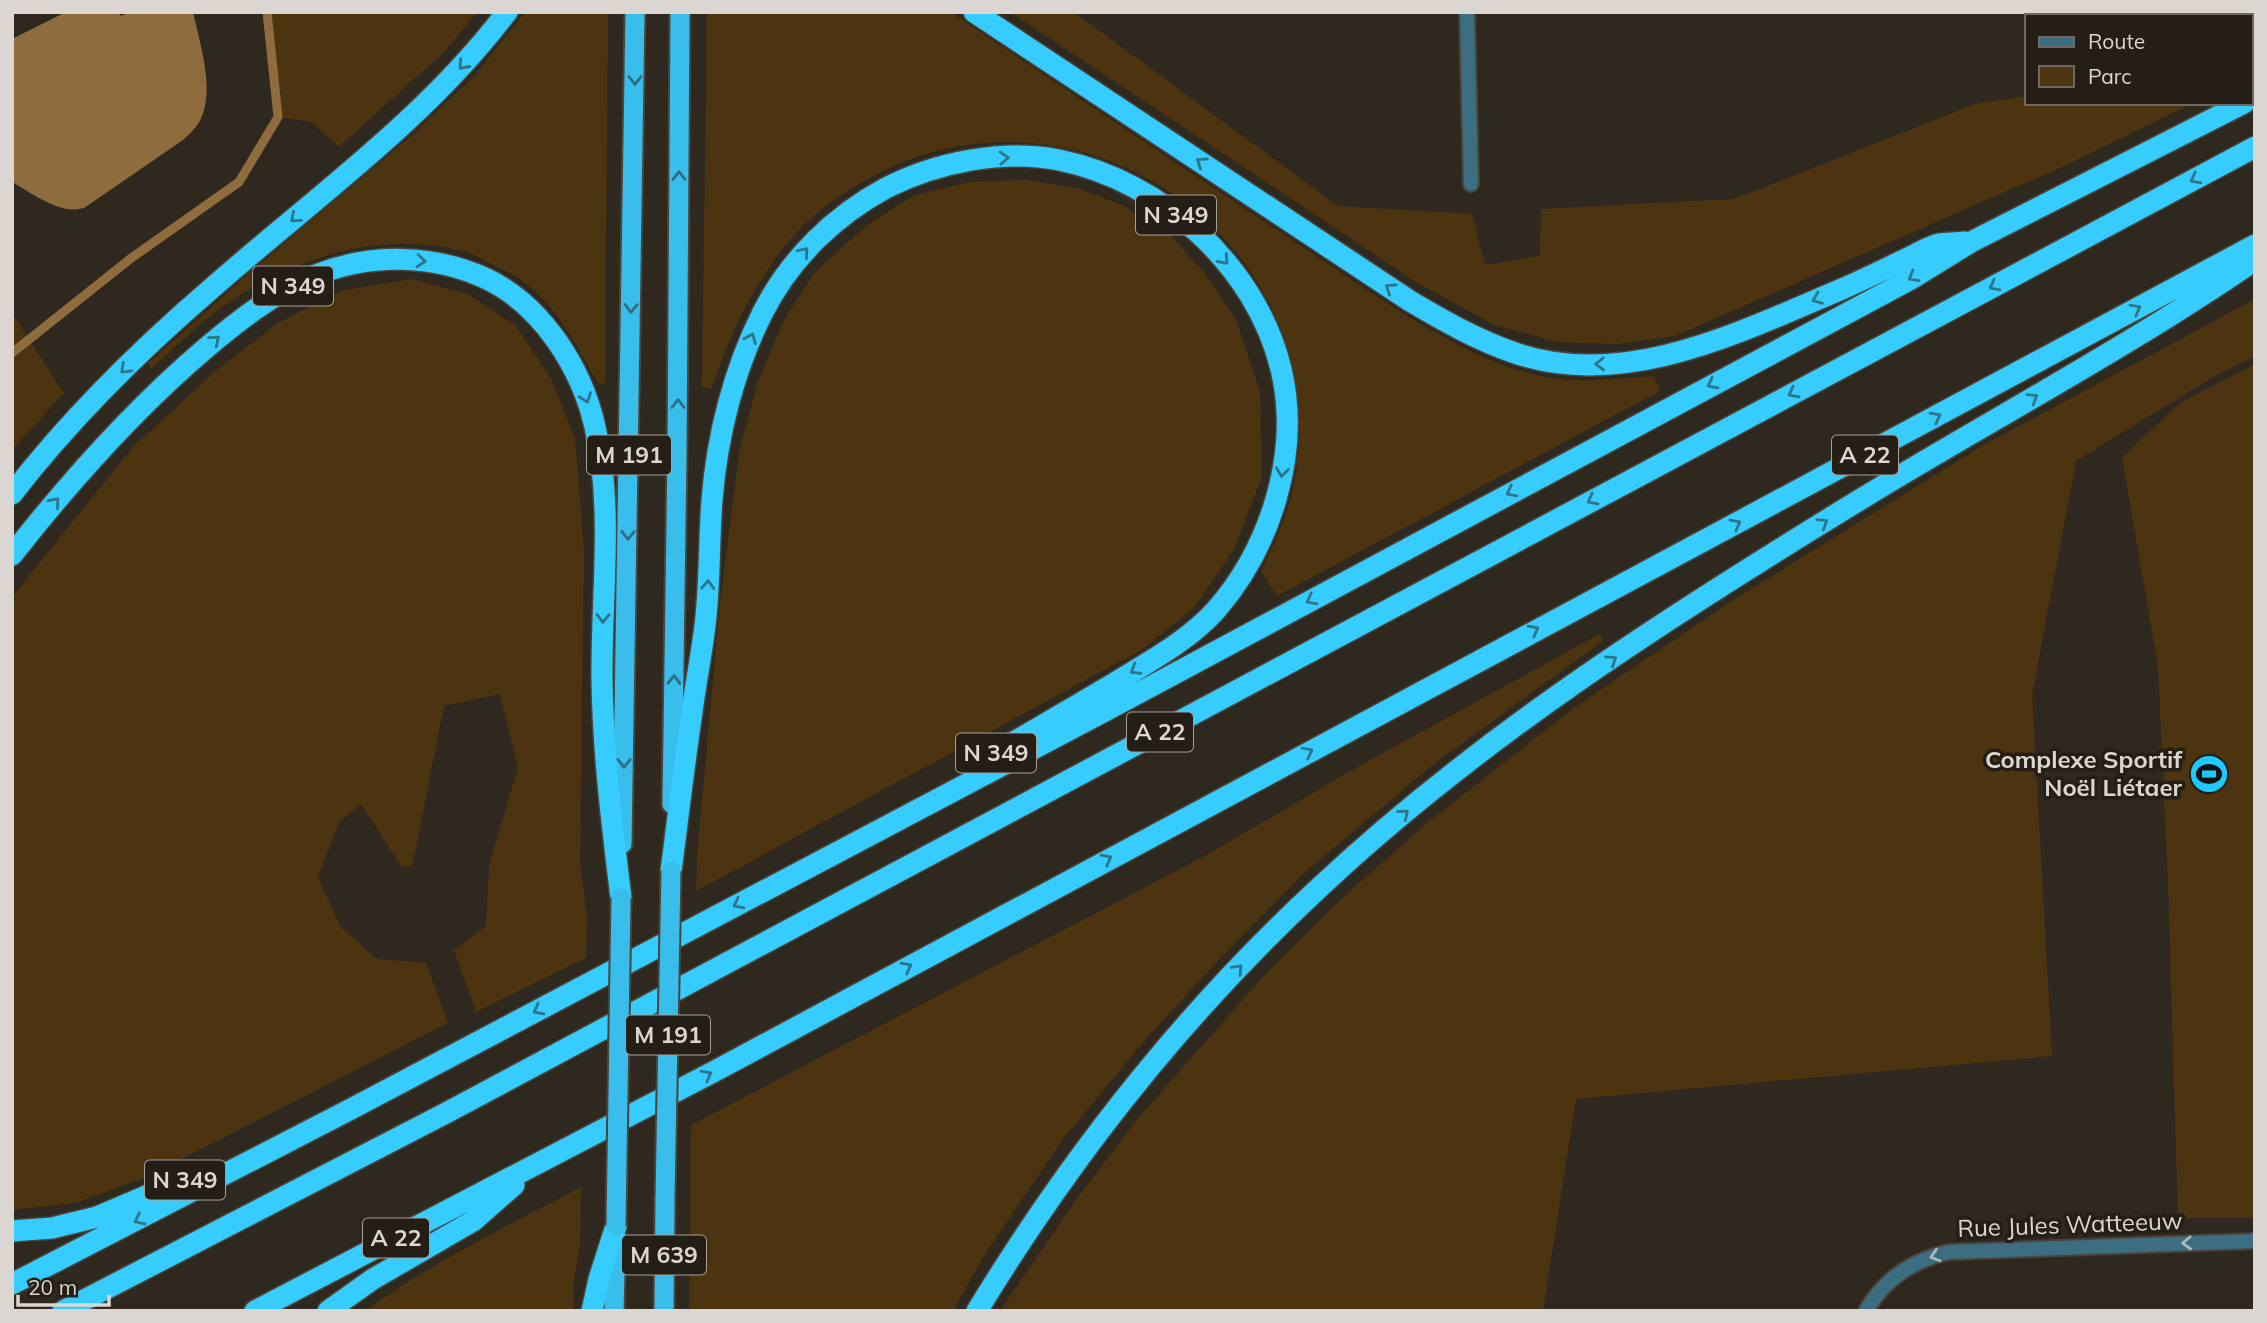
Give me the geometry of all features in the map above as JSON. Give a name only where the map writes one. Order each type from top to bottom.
[{"type":"highway","points":[[12,494],[112,382],[212,287],[406,121],[461,67],[507,12]]},
{"type":"highway","name":"M 191","points":[[616,1226],[635,12]]},
{"type":"highway","name":"M 191","points":[[665,1199],[678,440],[680,12]]},
{"type":"highway","points":[[974,12],[1410,301],[1485,342],[1529,357],[1590,365],[1632,363],[1673,354],[1726,336],[1844,288],[1936,245],[1971,242]]},
{"type":"highway","points":[[12,1284],[351,1109],[1105,711],[1911,279],[1971,242],[2240,105]]},
{"type":"highway","name":"A 22","points":[[63,1311],[483,1094],[2255,147]]},
{"type":"highway","name":"N 349","points":[[671,871],[706,618],[713,496],[724,425],[750,340],[784,277],[807,248],[833,223],[868,198],[905,178],[941,166],[989,158],[1058,160],[1098,172],[1133,187],[1168,208],[1201,235],[1228,264],[1252,299],[1266,327],[1281,369],[1287,407],[1281,480],[1271,515],[1256,549],[1238,581],[1214,612],[1180,641],[799,872]]},
{"type":"highway","name":"A 22","points":[[254,1311],[715,1071],[2255,245]]},
{"type":"highway","name":"N 349","points":[[12,555],[83,468],[141,407],[226,331],[285,290],[356,263],[394,259],[432,262],[473,273],[492,282],[525,305],[564,351],[583,389],[595,428],[602,469],[604,516],[603,729],[621,898]]},
{"type":"highway","points":[[977,1311],[1049,1200],[1147,1070],[1261,945],[1320,886],[1436,787],[1556,698],[1721,586],[1869,494],[2166,319],[2255,260]]},
{"type":"highway","name":"N 349","points":[[12,1231],[52,1228],[97,1217],[134,1203],[275,1138],[351,1109]]},
{"type":"highway","points":[[328,1311],[373,1279],[473,1221],[538,1163]]},
{"type":"highway","name":"M 639","points":[[664,1311],[665,1199]]},
{"type":"highway","points":[[592,1311],[616,1226]]},
{"type":"highway","name":"M 639","points":[[614,1311],[616,1226]]},
{"type":"street","points":[[1467,12],[1471,184]]},
{"type":"street","name":"Rue Jules Watteeuw","points":[[1866,1311],[1880,1290],[1906,1269],[1933,1256],[1949,1252],[2255,1241]]},
{"type":"green space","points":[[267,12],[477,12],[444,52],[339,147],[311,122],[278,117]]},
{"type":"green space","points":[[525,12],[608,12],[605,384],[599,384],[563,324],[531,288],[509,273],[473,255],[430,245],[398,244],[336,253],[276,275],[221,308],[152,368],[147,364],[411,136],[476,74]]},
{"type":"green space","points":[[707,12],[950,12],[1382,300],[1443,337],[1485,358],[1529,373],[1578,380],[1654,376],[1660,391],[1277,596],[1261,571],[1283,523],[1294,485],[1297,392],[1277,319],[1238,255],[1185,203],[1121,166],[1049,145],[973,144],[896,165],[847,191],[814,216],[773,262],[748,302],[711,389],[702,387]]},
{"type":"green space","points":[[1010,12],[1074,12],[1338,206],[1472,214],[1485,265],[1540,256],[1541,209],[1734,199],[1975,104],[2025,96],[2025,105],[2189,105],[2069,164],[1675,336],[1617,344],[1557,342],[1495,325],[1419,284]]},
{"type":"green space","points":[[1026,180],[1077,188],[1122,205],[1171,236],[1205,274],[1236,320],[1260,392],[1262,477],[1233,551],[1194,608],[1143,649],[696,891],[720,602],[740,447],[759,379],[784,320],[815,272],[867,225],[915,195],[970,182]]},
{"type":"green space","points":[[412,279],[468,294],[515,325],[551,378],[575,438],[584,553],[580,863],[587,917],[586,958],[476,1012],[454,950],[486,926],[489,865],[518,768],[500,694],[444,706],[412,867],[401,866],[361,804],[339,822],[318,877],[340,926],[377,959],[426,963],[448,1023],[144,1178],[75,1203],[12,1210],[12,597],[133,447],[219,368],[278,323],[340,291]]},
{"type":"green space","points":[[2255,299],[2255,356],[2213,377],[2076,461],[2032,695],[2052,1056],[1576,1099],[1543,1311],[1000,1311],[1072,1205],[1138,1118],[1270,969],[1349,892],[1427,823],[1574,708],[1727,604],[1980,447]]},
{"type":"green space","points":[[12,313],[64,393],[12,450]]},
{"type":"green space","name":"Complexe Sportif Noël Liétaer","points":[[2255,364],[2255,1218],[2178,1218],[2168,883],[2158,666],[2122,457],[2181,402]]},
{"type":"green space","points":[[1600,634],[1603,641],[1435,763],[1304,873],[1217,962],[1150,1034],[1063,1139],[983,1257],[953,1311],[689,1311],[691,1125],[1201,858],[1368,761]]},
{"type":"green space","points":[[581,1187],[580,1243],[574,1280],[573,1311],[365,1311],[498,1230]]},
{"type":"shaded area","points":[[66,12],[118,12],[121,16],[130,12],[193,12],[207,84],[204,112],[183,140],[84,208],[75,209],[56,206],[12,182],[12,39]]},
{"type":"waterway","points":[[12,353],[130,259],[239,182],[278,117],[267,12]]},
{"type":"place","name":"Complexe Sportif Noël Liétaer","points":[[2209,774]]}]
